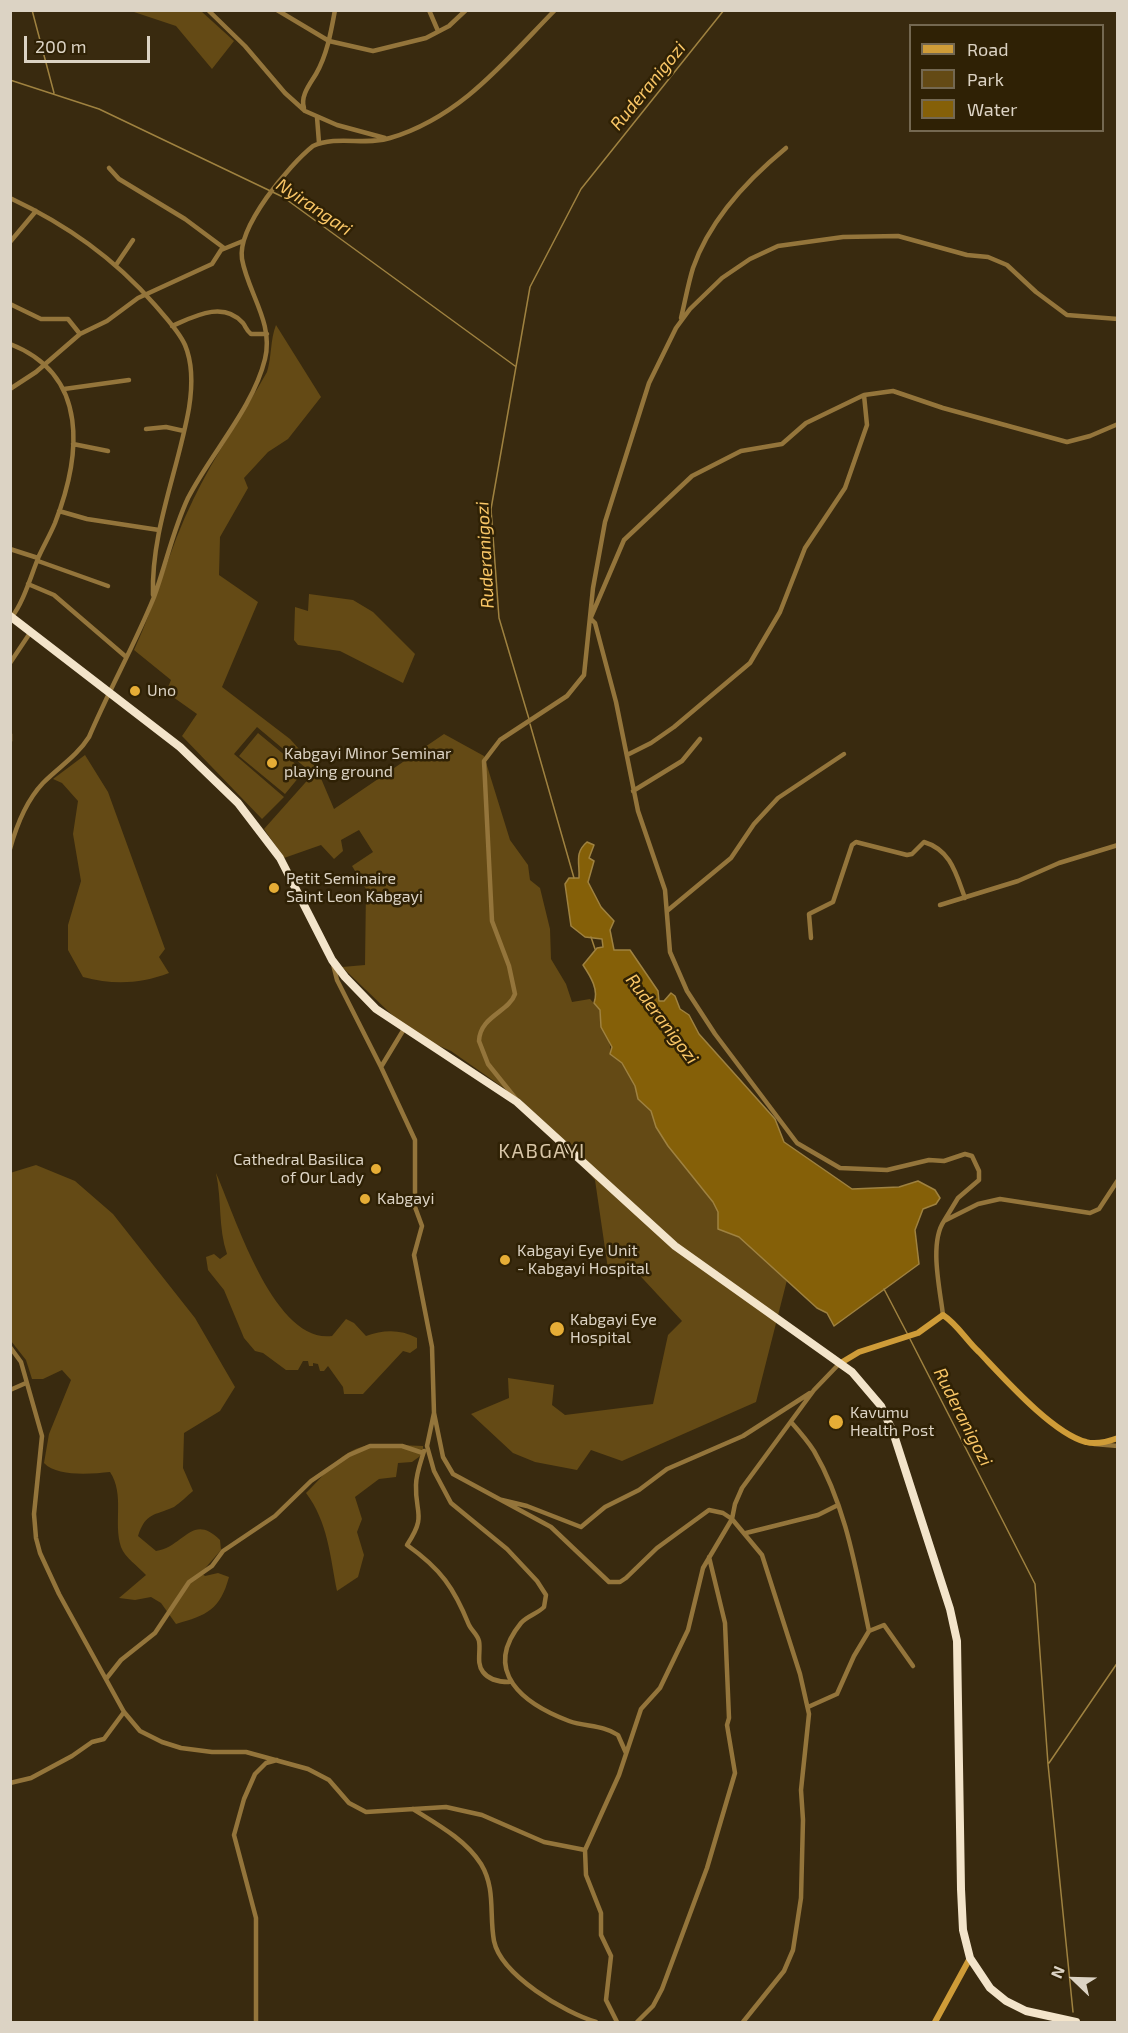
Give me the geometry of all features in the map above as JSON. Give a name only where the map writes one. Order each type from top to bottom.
[{"type":"highway","points":[[11,617],[109,690],[214,778],[259,828],[288,872],[332,960],[376,1009],[517,1102],[675,1246],[864,1384],[888,1420],[955,1629],[959,1676],[962,1915],[970,1958],[990,1988],[1006,2001],[1026,2011],[1076,2022]]},
{"type":"street","points":[[208,10],[245,46],[285,93],[305,111],[317,117],[388,139]]},
{"type":"street","points":[[277,10],[329,41],[373,51],[406,44],[438,32],[466,10]]},
{"type":"street","points":[[305,111],[303,99],[322,62],[335,10]]},
{"type":"street","points":[[429,10],[438,32]]},
{"type":"street","points":[[10,849],[19,822],[38,790],[80,751],[89,737],[153,598],[170,542],[188,499],[258,379],[266,357],[267,334],[243,259],[243,241],[273,191],[308,150],[319,144],[388,139],[431,123],[480,86],[555,10]]},
{"type":"street","points":[[317,117],[319,144]]},
{"type":"street","points":[[517,1102],[488,1064],[479,1041],[487,1022],[511,1002],[515,994],[509,966],[492,921],[483,764],[500,740],[567,696],[582,680],[600,546],[649,383],[681,321],[693,269],[706,237],[752,177],[786,148]]},
{"type":"street","points":[[109,168],[119,179],[185,219],[224,248]]},
{"type":"street","points":[[10,198],[71,230],[116,265],[147,296],[186,346],[191,368],[190,406],[153,558],[153,598]]},
{"type":"street","points":[[10,242],[36,211]]},
{"type":"street","points":[[681,321],[714,284],[739,265],[765,252],[799,242],[872,236],[907,237],[967,255],[994,259],[1007,265],[1063,313],[1099,319],[1118,319]]},
{"type":"street","points":[[116,265],[133,240]]},
{"type":"street","points":[[10,389],[80,334],[147,296],[212,264],[224,248],[243,241]]},
{"type":"street","points":[[10,304],[41,319],[68,319],[80,334]]},
{"type":"street","points":[[172,326],[201,314],[222,312],[242,322],[251,334],[267,334]]},
{"type":"street","points":[[10,344],[46,363],[64,389],[70,410],[73,444],[69,477],[59,511],[28,584],[11,617]]},
{"type":"street","points":[[64,389],[129,380]]},
{"type":"street","points":[[591,618],[624,540],[692,476],[741,452],[782,444],[806,423],[864,395],[893,391],[943,408],[1067,442],[1082,439],[1118,424]]},
{"type":"street","points":[[627,755],[668,732],[750,663],[780,612],[805,548],[845,488],[867,424],[864,395]]},
{"type":"street","points":[[146,429],[166,427],[184,431]]},
{"type":"street","points":[[73,444],[108,451]]},
{"type":"street","points":[[59,511],[87,519],[159,530]]},
{"type":"street","points":[[10,549],[108,586]]},
{"type":"street","points":[[28,584],[54,595],[125,656]]},
{"type":"street","points":[[591,618],[595,623],[646,840],[665,890],[670,952],[687,990],[715,1034],[804,1149],[840,1168],[887,1170],[929,1160],[944,1161],[965,1154],[972,1156],[979,1171],[979,1180],[958,1198],[936,1239],[944,1315],[952,1321],[979,1353],[1038,1410],[1065,1431],[1101,1446],[1118,1446]]},
{"type":"street","points":[[10,663],[31,631]]},
{"type":"street","points":[[10,734],[10,741]]},
{"type":"street","points":[[633,791],[682,761],[700,739]]},
{"type":"street","points":[[668,911],[731,858],[754,824],[778,798],[844,754]]},
{"type":"street","points":[[811,938],[809,914],[833,902],[852,845],[856,842],[907,855],[912,854],[924,842],[940,848],[948,857],[965,898]]},
{"type":"street","points":[[940,905],[1118,845]]},
{"type":"street","points":[[332,960],[337,980],[415,1140],[415,1207],[422,1226],[414,1256],[432,1347],[434,1413],[416,1483],[420,1518],[415,1534],[407,1545],[440,1571],[460,1601],[470,1628],[478,1640],[480,1666],[484,1673],[498,1681],[509,1682]]},
{"type":"street","points":[[381,1067],[404,1029]]},
{"type":"street","points":[[944,1221],[978,1204],[1000,1199],[1089,1213],[1100,1209],[1118,1180]]},
{"type":"street","points":[[617,2022],[606,2000],[611,1956],[601,1935],[601,1913],[586,1875],[585,1850],[626,1753],[641,1709],[660,1688],[688,1630],[698,1583],[709,1557],[732,1519],[735,1504],[747,1480],[814,1390],[839,1364],[859,1352],[918,1333],[944,1315]]},
{"type":"street","points":[[10,1347],[21,1362],[42,1441],[36,1490],[36,1538],[58,1594],[124,1712],[141,1731],[162,1742],[193,1750],[246,1752],[317,1773],[329,1780],[349,1803],[366,1812],[436,1806],[472,1812],[538,1840],[585,1850]]},
{"type":"street","points":[[10,1390],[26,1383]]},
{"type":"street","points":[[496,1499],[515,1502],[581,1527],[605,1507],[639,1490],[668,1469],[743,1436],[814,1390]]},
{"type":"street","points":[[434,1413],[439,1426],[443,1457],[453,1474],[551,1527],[604,1580],[614,1583],[626,1578],[657,1548],[702,1513],[716,1510],[732,1519],[746,1533],[769,1568],[808,1707],[809,1734],[801,1790],[803,1820],[801,1898],[793,1950],[784,1971],[743,2022]]},
{"type":"street","points":[[791,1422],[813,1450],[838,1505],[869,1631]]},
{"type":"street","points":[[1092,1443],[1118,1438]]},
{"type":"street","points":[[106,1678],[122,1660],[155,1633],[189,1582],[212,1566],[223,1551],[275,1516],[311,1481],[349,1455],[370,1446],[402,1446],[423,1453]]},
{"type":"street","points":[[427,1446],[437,1478],[451,1503],[507,1549],[537,1581],[546,1595],[544,1607],[523,1621],[508,1646],[504,1660],[509,1682],[526,1697],[562,1718],[599,1726],[618,1735],[626,1753]]},
{"type":"street","points":[[746,1533],[818,1515],[838,1505]]},
{"type":"street","points":[[637,2022],[653,2006],[678,1950],[696,1904],[735,1773],[727,1725],[729,1718],[724,1623],[709,1557]]},
{"type":"street","points":[[808,1707],[837,1694],[854,1656],[869,1631],[884,1625],[913,1666]]},
{"type":"street","points":[[10,1783],[31,1778],[72,1756],[92,1742],[104,1739],[124,1712]]},
{"type":"street","points":[[256,2022],[256,1918],[234,1835],[242,1806],[255,1774],[267,1763],[277,1760]]},
{"type":"street","points":[[413,1809],[459,1841],[481,1864],[492,1894],[494,1941],[504,1961],[523,1981],[541,1993],[574,2014],[596,2022]]},
{"type":"street","points":[[935,2022],[970,1958]]},
{"type":"green space","points":[[131,11],[201,11],[234,41],[212,69],[176,26]]},
{"type":"green space","points":[[276,325],[321,397],[288,439],[268,452],[244,478],[248,488],[220,537],[219,575],[258,602],[222,687],[290,739],[317,769],[334,809],[444,734],[484,756],[510,840],[528,865],[530,880],[540,888],[550,929],[551,959],[566,984],[572,1002],[590,999],[600,1010],[610,1044],[610,1054],[622,1063],[635,1086],[638,1099],[651,1111],[659,1132],[713,1202],[718,1212],[718,1229],[739,1237],[787,1280],[756,1402],[622,1461],[591,1450],[577,1470],[535,1462],[513,1453],[471,1414],[509,1398],[508,1378],[554,1385],[552,1405],[565,1415],[653,1404],[668,1335],[682,1321],[632,1267],[608,1269],[595,1180],[521,1100],[451,1051],[412,1034],[342,967],[365,965],[366,889],[352,866],[373,852],[359,830],[341,840],[343,851],[334,859],[321,845],[284,858],[264,829],[313,774],[257,727],[234,754],[284,797],[262,819],[182,736],[197,714],[166,692],[171,680],[134,650],[193,500],[267,372]]},
{"type":"green space","points":[[309,594],[353,600],[373,612],[415,654],[403,683],[340,651],[298,645],[294,640],[295,607],[308,611]]},
{"type":"green space","name":"Kabgayi Minor Seminar playing ground","points":[[258,733],[304,771],[285,794],[239,756]]},
{"type":"green space","points":[[85,755],[108,792],[165,949],[159,957],[169,973],[137,981],[94,980],[83,977],[68,950],[68,925],[81,881],[73,834],[78,801],[62,783],[53,779]]},
{"type":"green space","points":[[36,1165],[75,1181],[113,1214],[195,1318],[235,1387],[220,1411],[184,1433],[183,1468],[193,1491],[174,1507],[148,1519],[138,1536],[156,1551],[174,1544],[195,1530],[202,1529],[210,1532],[220,1540],[221,1550],[201,1573],[205,1576],[218,1573],[229,1577],[225,1588],[211,1610],[187,1621],[176,1624],[161,1603],[151,1597],[135,1600],[119,1598],[146,1575],[121,1547],[117,1490],[110,1472],[66,1473],[57,1471],[44,1463],[49,1434],[71,1380],[62,1370],[43,1379],[32,1379],[26,1360],[11,1341],[10,1173]]},
{"type":"green space","points":[[216,1173],[259,1274],[292,1320],[311,1333],[332,1336],[346,1319],[354,1323],[366,1336],[392,1331],[411,1335],[417,1338],[417,1348],[410,1353],[403,1351],[363,1394],[344,1394],[343,1387],[328,1366],[324,1371],[320,1371],[318,1364],[313,1363],[313,1366],[309,1366],[308,1361],[303,1361],[298,1370],[286,1370],[263,1353],[255,1351],[244,1338],[224,1290],[208,1270],[206,1257],[214,1254],[220,1259],[227,1254],[222,1234]]},
{"type":"green space","points":[[373,1444],[423,1446],[423,1454],[412,1462],[398,1463],[396,1477],[379,1479],[355,1497],[362,1519],[357,1532],[364,1555],[358,1577],[337,1591],[324,1528],[306,1493],[343,1456]]},
{"type":"water","points":[[587,842],[594,845],[589,858],[594,861],[588,882],[601,907],[614,921],[610,930],[614,950],[630,950],[658,991],[659,1001],[664,1001],[671,993],[675,996],[680,1009],[689,1015],[699,1034],[775,1119],[784,1142],[852,1189],[899,1187],[918,1181],[935,1190],[940,1198],[936,1204],[923,1209],[915,1230],[919,1264],[834,1326],[827,1313],[817,1308],[739,1237],[718,1229],[718,1212],[713,1202],[668,1146],[656,1127],[651,1111],[638,1099],[635,1086],[622,1063],[610,1054],[612,1047],[601,1027],[600,1010],[594,1003],[596,993],[583,965],[597,948],[603,947],[602,939],[585,937],[571,926],[565,884],[569,878],[579,878],[578,858],[580,850]]},
{"type":"waterway","points":[[32,10],[54,93]]},
{"type":"waterway","name":"Ruderanigozi","points":[[529,719],[499,618],[491,509],[530,287],[581,189],[724,10]]},
{"type":"waterway","name":"Nyirangari","points":[[10,80],[99,109],[283,197],[515,366]]},
{"type":"waterway","name":"Ruderanigozi","points":[[530,724],[574,878]]},
{"type":"waterway","name":"Ruderanigozi","points":[[591,937],[595,949]]},
{"type":"waterway","name":"Ruderanigozi","points":[[884,1289],[908,1335]]},
{"type":"waterway","name":"Ruderanigozi","points":[[910,1339],[1035,1584],[1048,1764],[1073,2012]]},
{"type":"waterway","points":[[1049,1763],[1118,1662]]},
{"type":"place","name":"Uno","points":[[135,691]]},
{"type":"place","name":"Kabgayi Minor Seminar playing ground","points":[[272,763]]},
{"type":"place","name":"Petit Seminaire Saint Leon Kabgayi","points":[[274,888]]},
{"type":"place","name":"Cathedral Basilica of Our Lady","points":[[376,1169]]},
{"type":"place","name":"Kabgayi","points":[[365,1199]]},
{"type":"place","name":"Kabgayi Eye Unit - Kabgayi Hospital","points":[[505,1260]]},
{"type":"place","name":"Kabgayi Eye Hospital","points":[[557,1329]]},
{"type":"place","name":"Kavumu Health Post","points":[[836,1422]]},
{"type":"district","name":"KABGAYI","points":[[542,1151]]}]
